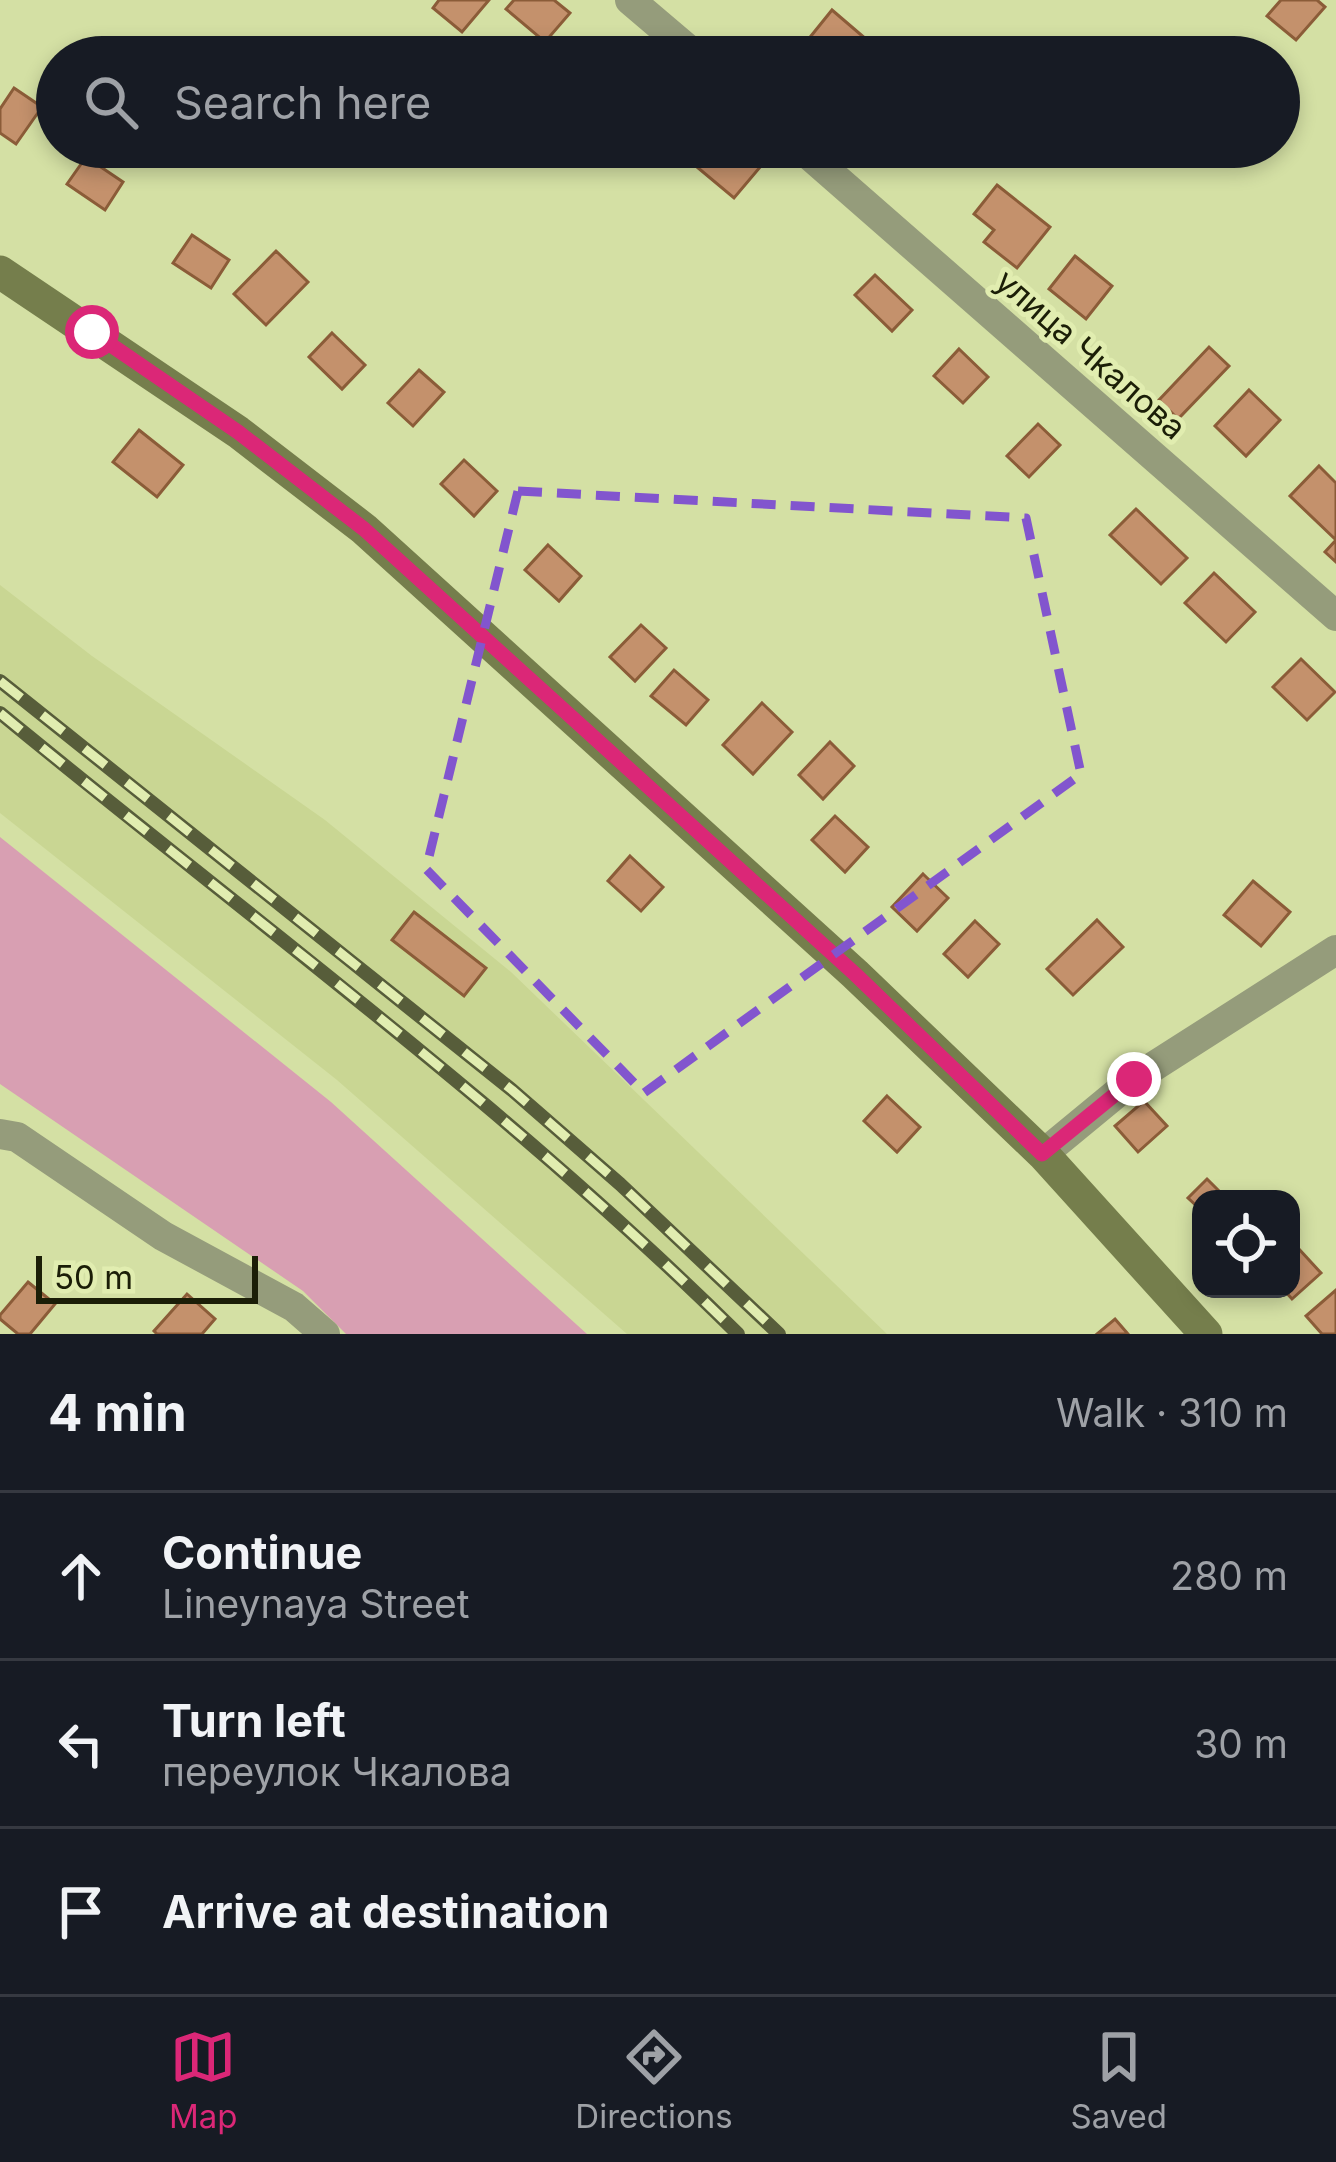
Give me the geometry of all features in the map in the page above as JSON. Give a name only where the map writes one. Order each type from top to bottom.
[{"type":"main road","points":[[0,272],[238,432],[364,529],[855,974],[1042,1154],[1206,1334]]},
{"type":"street","points":[[630,0],[672,36]]},
{"type":"street","name":"улица Чкалова","points":[[824,168],[1336,616]]},
{"type":"street","points":[[1042,1154],[1134,1079],[1336,950]]},
{"type":"street","points":[[0,1134],[17,1137],[163,1236],[294,1307],[325,1334]]},
{"type":"highlighted area","points":[[518,491],[1026,518],[1081,774],[644,1093],[426,869]]},
{"type":"shaded area","points":[[0,585],[92,656],[325,820],[511,972],[887,1334],[627,1334],[337,1080],[0,813]]},
{"type":"shaded area","points":[[0,837],[331,1102],[587,1334],[346,1334],[303,1291],[0,1084]]},
{"type":"building","points":[[439,0],[489,0],[462,32],[433,8]]},
{"type":"building","points":[[514,0],[554,0],[570,13],[550,36],[538,36],[506,9]]},
{"type":"building","points":[[1281,0],[1317,0],[1325,7],[1300,36],[1291,36],[1267,16]]},
{"type":"building","points":[[832,10],[862,36],[811,36]]},
{"type":"building","points":[[14,88],[36,103],[36,116],[16,144],[0,133],[0,109]]},
{"type":"building","points":[[78,168],[102,168],[123,182],[105,210],[67,184]]},
{"type":"building","points":[[698,168],[759,168],[734,198]]},
{"type":"building","points":[[997,185],[1050,227],[1017,268],[984,242],[994,230],[974,214]]},
{"type":"building","points":[[192,235],[229,260],[211,288],[173,263]]},
{"type":"building","points":[[276,251],[308,282],[266,325],[234,294]]},
{"type":"building","points":[[1075,256],[1112,286],[1086,319],[1049,289]]},
{"type":"building","points":[[875,275],[912,310],[892,331],[855,295]]},
{"type":"building","points":[[332,333],[365,365],[342,389],[309,357]]},
{"type":"building","points":[[1209,347],[1229,366],[1178,419],[1159,400]]},
{"type":"building","points":[[959,349],[988,377],[963,403],[934,376]]},
{"type":"building","points":[[419,370],[444,392],[413,426],[388,403]]},
{"type":"building","points":[[1249,390],[1280,420],[1246,456],[1215,426]]},
{"type":"building","points":[[1038,424],[1060,445],[1029,477],[1007,456]]},
{"type":"building","points":[[139,430],[183,465],[157,497],[113,462]]},
{"type":"building","points":[[464,460],[497,491],[474,516],[441,484]]},
{"type":"building","points":[[1319,466],[1336,483],[1336,540],[1290,496]]},
{"type":"building","points":[[1136,509],[1187,558],[1161,584],[1110,535]]},
{"type":"building","points":[[1336,540],[1336,562],[1325,552]]},
{"type":"building","points":[[548,545],[581,576],[559,601],[525,570]]},
{"type":"building","points":[[1214,573],[1255,612],[1226,642],[1185,603]]},
{"type":"building","points":[[641,625],[666,648],[635,681],[610,657]]},
{"type":"building","points":[[1301,659],[1335,692],[1307,720],[1273,687]]},
{"type":"building","points":[[674,670],[708,700],[686,725],[651,696]]},
{"type":"building","points":[[762,703],[792,732],[753,774],[723,745]]},
{"type":"building","points":[[830,742],[854,766],[823,799],[799,775]]},
{"type":"building","points":[[835,816],[868,847],[845,872],[812,840]]},
{"type":"building","points":[[630,856],[663,887],[641,911],[608,881]]},
{"type":"building","points":[[923,874],[948,898],[917,931],[892,907]]},
{"type":"building","points":[[1253,881],[1290,912],[1261,946],[1224,915]]},
{"type":"building","points":[[414,912],[486,968],[464,996],[392,940]]},
{"type":"building","points":[[1097,920],[1123,947],[1073,995],[1047,969]]},
{"type":"building","points":[[975,921],[999,944],[968,977],[944,954]]},
{"type":"building","points":[[887,1096],[920,1127],[897,1152],[864,1121]]},
{"type":"building","points":[[1144,1101],[1167,1126],[1138,1152],[1115,1126]]},
{"type":"building","points":[[1207,1179],[1218,1190],[1196,1190]]},
{"type":"building","points":[[1300,1250],[1321,1273],[1300,1292]]},
{"type":"building","points":[[28,1282],[55,1304],[30,1334],[18,1334],[0,1315]]},
{"type":"building","points":[[1336,1290],[1336,1334],[1322,1334],[1306,1316]]},
{"type":"building","points":[[187,1294],[215,1319],[202,1334],[157,1334],[154,1331]]},
{"type":"building","points":[[1115,1319],[1128,1334],[1097,1334]]},
{"type":"railway","points":[[0,681],[512,1090],[779,1334]]},
{"type":"railway","points":[[0,713],[469,1092],[738,1334]]},
{"type":"route","points":[[92,332],[238,432],[364,529],[855,974],[1042,1154],[1134,1079]]}]
